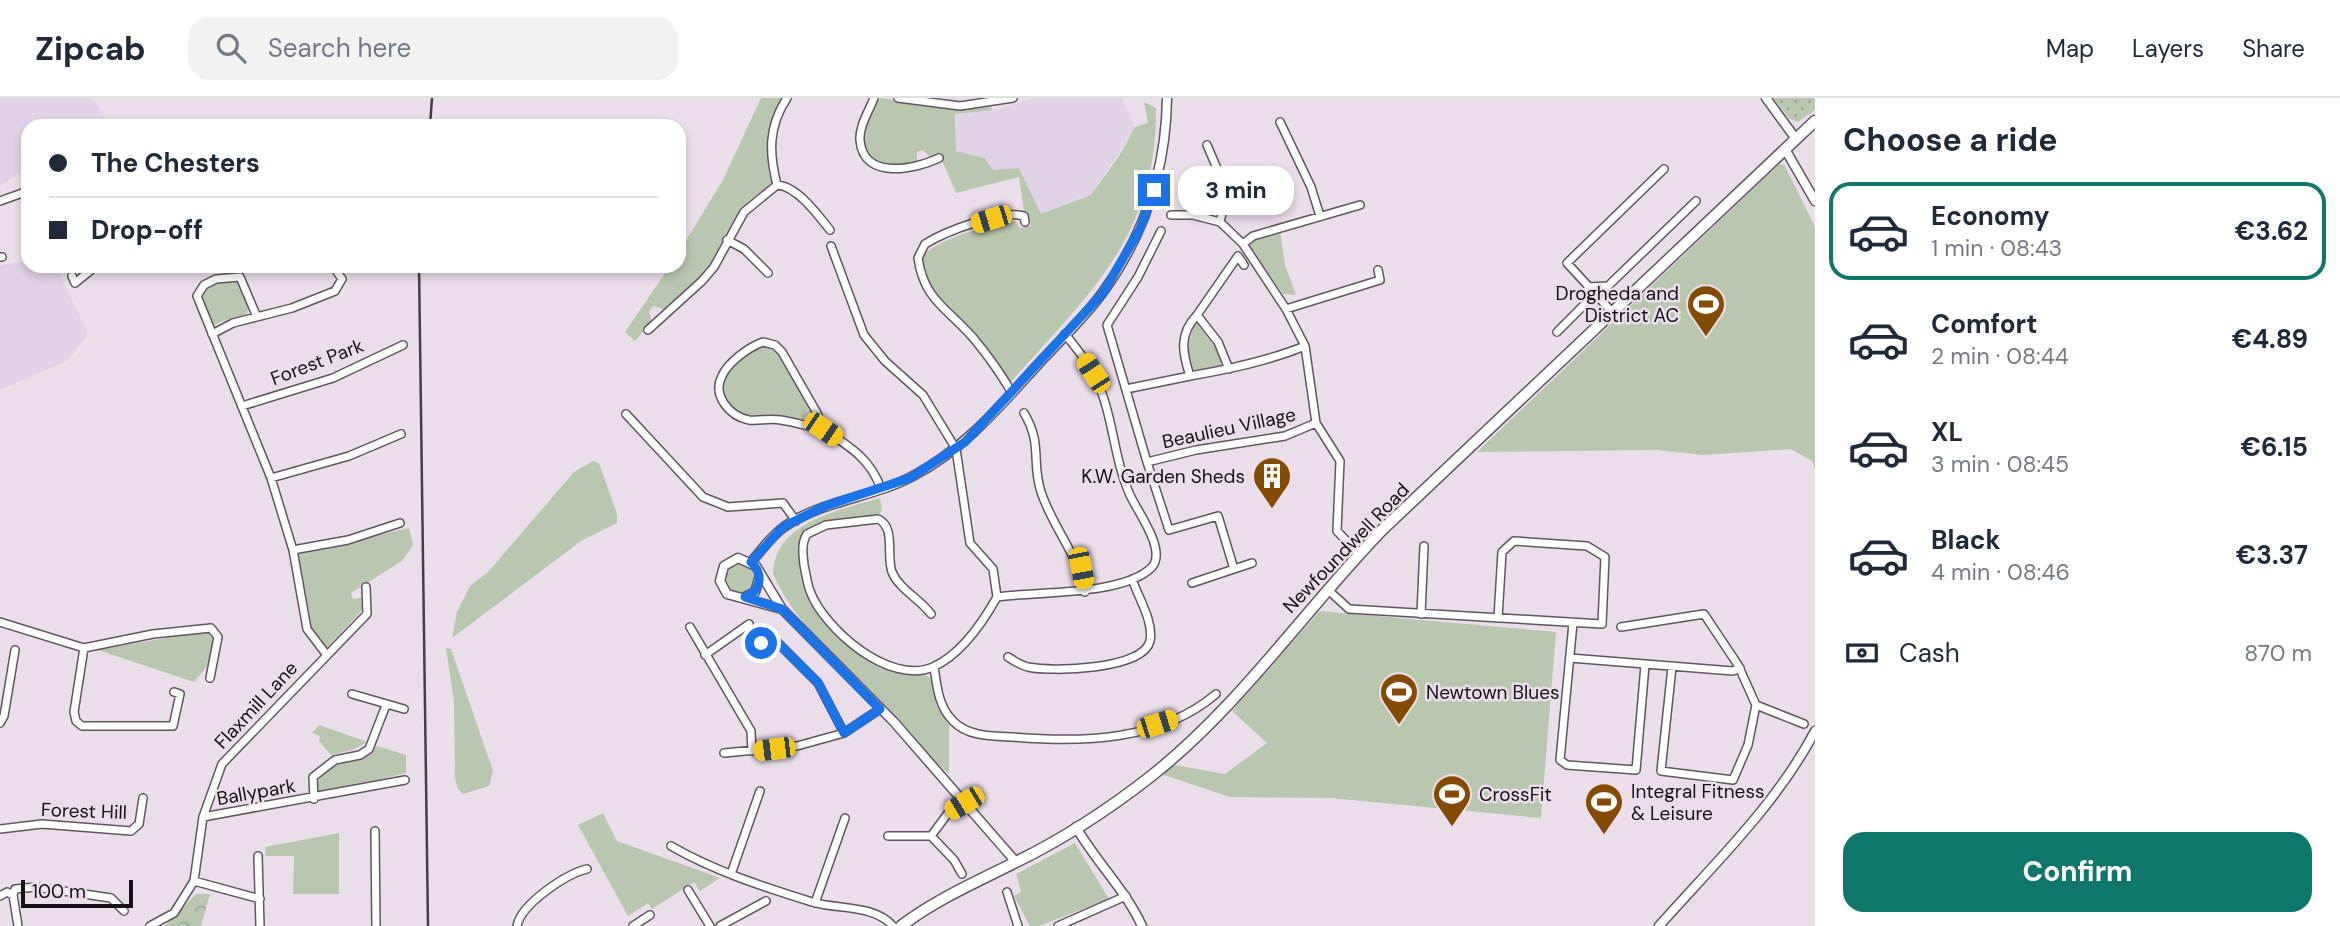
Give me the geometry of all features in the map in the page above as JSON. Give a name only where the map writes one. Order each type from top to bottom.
[{"type":"main road","name":"Newfoundwell Road","points":[[901,926],[954,892],[1016,862],[1115,803],[1184,747],[1223,709],[1359,554],[1815,121]]},
{"type":"street","points":[[777,185],[771,156],[771,134],[787,98]]},
{"type":"street","points":[[874,98],[861,133],[862,149],[874,163],[894,170],[924,165],[939,158]]},
{"type":"street","points":[[898,98],[960,106],[1013,98]]},
{"type":"street","points":[[751,562],[783,527],[825,506],[910,478],[956,449],[1012,393],[1103,293],[1140,229],[1158,177],[1167,98]]},
{"type":"street","points":[[1766,98],[1796,139]]},
{"type":"street","points":[[1280,122],[1311,187],[1320,216]]},
{"type":"street","points":[[1171,215],[1194,215],[1220,222],[1227,192],[1207,145]]},
{"type":"street","points":[[1785,149],[1815,201]]},
{"type":"street","points":[[1612,312],[1567,263],[1664,169]]},
{"type":"street","points":[[648,330],[702,281],[714,267],[744,212],[777,185],[784,185],[800,198],[830,230]]},
{"type":"street","points":[[0,201],[21,194]]},
{"type":"street","points":[[1588,286],[1608,286],[1696,201]]},
{"type":"street","points":[[1243,244],[1253,236],[1360,205]]},
{"type":"street","points":[[1012,393],[994,363],[973,337],[927,291],[918,258],[925,244],[965,227],[1012,214],[1024,216],[1025,222]]},
{"type":"street","name":"Beaulieu Village","points":[[1220,222],[1243,244],[1286,309],[1305,346],[1316,423],[1340,461],[1337,531],[1359,554]]},
{"type":"street","name":"Beaulieu Village","points":[[1161,231],[1138,277],[1107,325],[1169,530],[1218,516],[1234,569]]},
{"type":"street","points":[[727,240],[744,249],[768,273]]},
{"type":"street","points":[[831,246],[864,335],[885,360],[923,395],[956,449],[970,543],[993,569],[997,597],[968,639],[934,667],[909,670],[889,667],[867,655],[830,620],[810,593],[804,560],[804,537],[815,528],[826,525],[883,521],[888,530],[890,564],[895,577],[931,614]]},
{"type":"street","points":[[1190,376],[1183,341],[1187,326],[1238,256],[1244,265]]},
{"type":"street","points":[[1286,309],[1380,280],[1378,270]]},
{"type":"street","points":[[72,276],[75,282],[87,273]]},
{"type":"street","points":[[212,334],[233,323],[292,308],[339,288],[342,279],[338,273]]},
{"type":"street","points":[[257,317],[240,277],[216,279],[204,285],[197,296],[271,478],[293,550],[307,629],[326,654]]},
{"type":"street","points":[[1557,332],[1586,303],[1588,286]]},
{"type":"street","points":[[1197,315],[1218,342],[1229,369]]},
{"type":"street","points":[[997,597],[1050,591],[1086,592],[1132,579],[1154,564],[1157,556],[1154,542],[1116,459],[1112,419],[1101,390],[1084,358],[1065,334]]},
{"type":"street","points":[[823,429],[817,413],[775,345],[763,342],[756,345],[722,376],[718,391],[722,400],[736,415],[749,420],[779,419],[823,429],[862,455],[875,471],[881,489]]},
{"type":"street","name":"Forest Park","points":[[242,406],[332,378],[403,345]]},
{"type":"street","points":[[1126,389],[1229,369],[1305,346]]},
{"type":"street","points":[[1024,413],[1035,431],[1041,491],[1081,568],[1086,592]]},
{"type":"street","points":[[626,414],[702,496],[728,507],[783,503],[796,521]]},
{"type":"street","name":"Beaulieu Village","points":[[1147,463],[1196,450],[1285,436],[1316,423]]},
{"type":"street","points":[[271,478],[349,456],[401,434]]},
{"type":"street","points":[[293,550],[348,540],[400,523]]},
{"type":"street","points":[[1327,589],[1349,609],[1421,614],[1602,624],[1605,557],[1587,546],[1514,541],[1502,552],[1498,618]]},
{"type":"street","points":[[1421,614],[1424,546]]},
{"type":"street","points":[[751,562],[731,560],[720,573],[720,581],[727,594],[782,609]]},
{"type":"street","points":[[751,562],[782,609],[880,709],[1016,862]]},
{"type":"street","points":[[1192,583],[1252,563]]},
{"type":"street","points":[[745,597],[755,592],[760,576]]},
{"type":"street","points":[[1008,657],[1024,666],[1036,668],[1082,669],[1141,653],[1149,645],[1150,628],[1132,579]]},
{"type":"street","name":"Flaxmill Lane","points":[[150,926],[174,913],[194,881],[203,817],[222,764],[367,614],[366,587]]},
{"type":"street","points":[[1621,626],[1704,614],[1740,668],[1756,705],[1748,746],[1733,780],[1661,771],[1672,667]]},
{"type":"street","points":[[0,622],[84,648],[205,626],[216,632],[218,637],[210,678]]},
{"type":"street","points":[[1573,623],[1560,760],[1567,765],[1636,770],[1645,665]]},
{"type":"street","points":[[705,655],[749,624]]},
{"type":"street","points":[[690,627],[751,731],[752,751]]},
{"type":"street","points":[[761,643],[779,630]]},
{"type":"street","points":[[771,636],[818,683],[844,733]]},
{"type":"street","points":[[84,648],[75,712],[76,720],[82,726],[173,726],[180,694],[174,692]]},
{"type":"street","points":[[0,723],[4,716],[15,650]]},
{"type":"street","points":[[1570,658],[1672,667],[1733,670],[1740,668]]},
{"type":"street","points":[[934,667],[943,707],[953,722],[968,731],[992,735],[1070,742],[1104,739],[1185,714],[1216,694]]},
{"type":"street","points":[[352,694],[404,709]]},
{"type":"street","name":"Ballypark","points":[[314,799],[313,777],[335,760],[360,755],[369,749],[386,705]]},
{"type":"street","points":[[1756,705],[1804,724]]},
{"type":"street","points":[[724,753],[797,746],[844,733],[880,709]]},
{"type":"street","points":[[1659,926],[1753,819],[1795,765],[1815,731]]},
{"type":"street","name":"Ballypark","points":[[203,817],[314,799],[405,780]]},
{"type":"street","points":[[731,874],[760,790]]},
{"type":"street","name":"Forest Hill","points":[[0,829],[54,824],[131,831],[139,824],[143,798]]},
{"type":"street","points":[[931,836],[949,812],[964,803]]},
{"type":"street","points":[[815,903],[845,818]]},
{"type":"street","points":[[1076,827],[1095,858],[1126,896],[1142,926]]},
{"type":"street","points":[[375,831],[376,926]]},
{"type":"street","points":[[888,836],[931,836],[954,860],[962,874]]},
{"type":"street","points":[[671,846],[701,863],[815,903],[876,913],[893,926]]},
{"type":"street","points":[[258,856],[260,926]]},
{"type":"street","points":[[516,926],[521,914],[561,880],[587,869]]},
{"type":"street","points":[[194,881],[260,899]]},
{"type":"street","points":[[18,926],[13,895],[15,889],[25,886],[111,898],[124,911]]},
{"type":"street","points":[[688,890],[710,926]]},
{"type":"street","points":[[0,896],[7,892],[13,895]]},
{"type":"street","points":[[1007,892],[1018,926]]},
{"type":"street","points":[[1058,926],[1126,896]]},
{"type":"street","points":[[720,926],[766,901]]},
{"type":"street","points":[[633,926],[650,915]]},
{"type":"shaded area","points":[[0,98],[92,98],[105,117],[102,119],[21,119],[21,172],[0,186]]},
{"type":"shaded area","points":[[1034,98],[1122,98],[1135,127],[1091,195],[1040,215],[1019,168],[992,170],[985,158],[956,151],[956,113],[999,109]]},
{"type":"shaded area","points":[[21,262],[21,273],[59,273],[88,334],[67,361],[0,390],[0,265]]},
{"type":"green space","points":[[761,98],[782,98],[768,131],[768,166],[772,182],[736,217],[704,275],[663,309],[653,306],[649,312],[652,321],[635,341],[625,332],[665,273],[686,273],[686,241],[723,180]]},
{"type":"green space","points":[[881,98],[954,110],[991,107],[992,110],[955,114],[956,151],[985,158],[993,170],[1019,168],[1041,214],[1091,195],[1119,156],[1135,127],[1148,123],[1144,102],[1156,108],[1153,153],[1145,193],[1131,228],[1113,260],[1091,290],[1011,382],[927,287],[921,260],[935,246],[978,229],[1015,221],[1020,228],[1031,226],[1027,211],[1024,211],[1019,177],[956,193],[939,153],[930,157],[923,150],[917,152],[917,161],[902,165],[876,160],[865,148],[863,140],[868,121]]},
{"type":"green space","points":[[1773,98],[1815,98],[1815,110],[1798,122],[1790,119]]},
{"type":"green space","name":"Drogheda and District AC","points":[[1784,164],[1815,227],[1815,469],[1812,461],[1791,449],[1703,455],[1658,450],[1477,452],[1778,165]]},
{"type":"green space","points":[[1280,231],[1285,265],[1296,295],[1283,294],[1248,244],[1252,239]]},
{"type":"green space","points":[[219,281],[238,281],[249,308],[246,315],[212,326],[200,297],[204,290]]},
{"type":"green space","points":[[1195,319],[1223,359],[1220,367],[1192,371],[1188,348]]},
{"type":"green space","points":[[768,347],[779,354],[809,405],[803,419],[742,415],[732,407],[721,388],[728,374],[740,361],[754,351]]},
{"type":"green space","points":[[593,461],[599,463],[617,514],[617,523],[581,541],[452,638],[457,612],[470,586],[488,572],[574,472]]},
{"type":"green space","points":[[880,498],[882,511],[877,516],[814,525],[806,531],[800,547],[801,572],[806,588],[824,618],[860,655],[881,668],[922,675],[933,680],[936,705],[949,725],[949,774],[812,633],[773,574],[776,556],[797,530],[829,514]]},
{"type":"green space","points":[[409,528],[413,545],[402,561],[351,593],[353,599],[361,598],[363,609],[327,648],[319,643],[304,607],[296,555]]},
{"type":"green space","points":[[740,562],[751,567],[756,578],[751,589],[740,594],[729,589],[724,578],[729,567]]},
{"type":"green space","name":"Newtown Blues","points":[[1320,611],[1556,632],[1541,818],[1330,798],[1230,797],[1161,774],[1175,765],[1225,774],[1267,743],[1232,711]]},
{"type":"green space","points":[[205,631],[215,636],[208,665],[194,682],[98,650]]},
{"type":"green space","points":[[446,648],[451,649],[493,771],[489,786],[463,794],[455,779],[454,702]]},
{"type":"green space","points":[[319,725],[368,742],[352,750],[331,755],[319,741],[320,736],[312,733]]},
{"type":"green space","points":[[377,746],[406,755],[406,773],[322,793],[316,789],[322,773],[334,766],[364,757]]},
{"type":"green space","points":[[603,813],[617,841],[720,878],[700,891],[694,882],[652,909],[648,903],[628,916],[578,825]]},
{"type":"green space","points":[[339,833],[339,894],[293,894],[294,856],[266,856],[265,847]]},
{"type":"green space","points":[[1075,843],[1109,899],[1039,926],[1030,926],[1014,896],[1021,892],[1016,874]]},
{"type":"green space","points":[[196,894],[210,894],[201,926],[165,926]]},
{"type":"railway","points":[[430,119],[432,98]]},
{"type":"railway","points":[[419,273],[428,926]]},
{"type":"place","name":"Drogheda and District AC","points":[[1706,338]]},
{"type":"place","name":"K.W. Garden Sheds","points":[[1272,510]]},
{"type":"place","name":"Newtown Blues","points":[[1399,726]]},
{"type":"place","name":"CrossFit","points":[[1452,828]]},
{"type":"place","name":"Integral Fitness & Leisure","points":[[1604,836]]},
{"type":"route","points":[[761,643],[771,636],[818,683],[830,701],[844,733],[880,709],[820,652],[782,609],[745,597],[755,592],[760,583],[759,572],[751,562],[783,527],[825,506],[910,478],[947,457],[965,442],[1103,293],[1140,229],[1154,190]]}]
